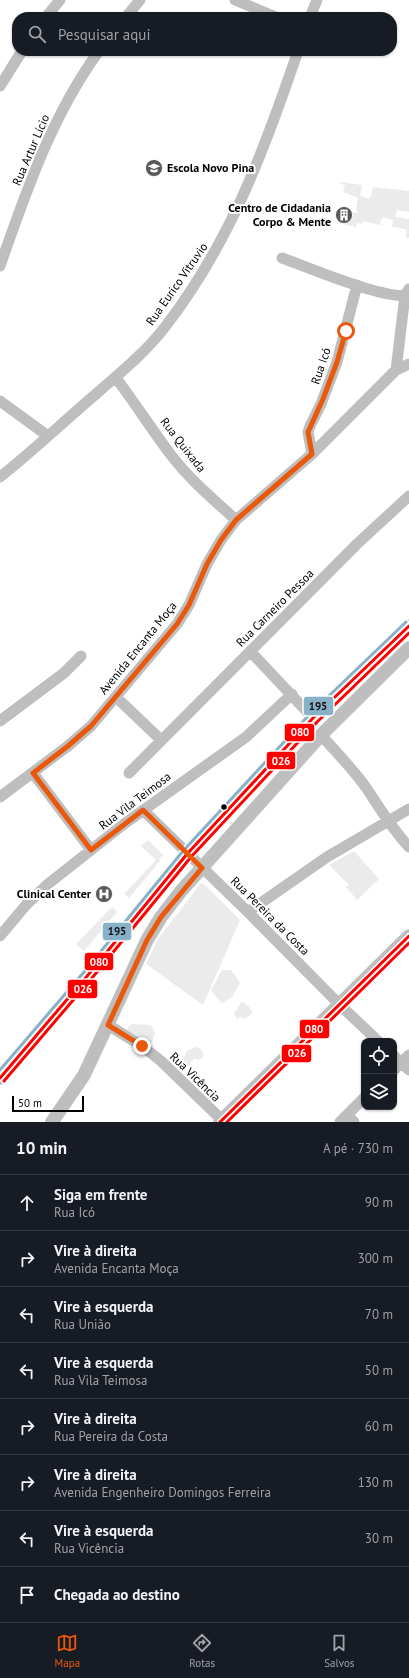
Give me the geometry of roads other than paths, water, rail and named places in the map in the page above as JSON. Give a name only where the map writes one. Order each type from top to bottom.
[{"type":"main road","points":[[0,1078],[88,975],[187,854],[313,718],[409,626]]},
{"type":"main road","points":[[52,1122],[84,1075],[147,940],[161,917],[202,868],[321,735],[409,648]]},
{"type":"main road","points":[[222,1121],[409,936]]},
{"type":"street","points":[[50,12],[60,0]]},
{"type":"street","points":[[130,12],[140,0]]},
{"type":"street","points":[[235,0],[264,12]]},
{"type":"street","points":[[312,12],[317,0]]},
{"type":"street","points":[[0,86],[19,56]]},
{"type":"street","name":"Rua Artur Lício","points":[[0,266],[16,221],[70,94],[96,56]]},
{"type":"street","name":"Rua Eurico Vitruvio","points":[[0,477],[28,455],[116,378],[165,328],[215,254],[252,178],[296,56]]},
{"type":"street","points":[[282,258],[358,285],[387,293],[408,293],[396,370]]},
{"type":"street","name":"Rua Icó","points":[[312,454],[308,432],[321,404],[337,362],[358,285]]},
{"type":"street","name":"Avenida Encanta Moça","points":[[0,797],[68,746],[91,726],[116,697],[177,624],[189,605],[207,564],[221,540],[236,520],[312,454],[396,370],[409,364]]},
{"type":"street","name":"Rua Quixada","points":[[116,378],[138,406],[171,456],[181,468],[236,520]]},
{"type":"street","points":[[0,400],[48,436]]},
{"type":"street","name":"Rua Carneiro Pessoa","points":[[129,773],[357,544],[409,496]]},
{"type":"street","points":[[250,652],[292,694],[313,718]]},
{"type":"street","points":[[0,720],[64,673],[80,656]]},
{"type":"street","name":"Rua Vila Teimosa","points":[[0,936],[26,905],[48,884],[143,810],[246,737],[292,694]]},
{"type":"street","points":[[116,697],[161,740]]},
{"type":"street","points":[[321,735],[362,782],[387,821],[409,847]]},
{"type":"street","points":[[33,773],[91,850]]},
{"type":"street","points":[[248,912],[327,857],[409,809]]},
{"type":"street","name":"Rua Pereira da Costa","points":[[143,810],[375,1038]]},
{"type":"street","name":"Rua Vicência","points":[[108,1025],[142,1046],[161,1061],[222,1121]]},
{"type":"street","points":[[347,1120],[361,1102]]},
{"type":"place","name":"Escola Novo Pina","points":[[154,168]]},
{"type":"place","name":"Centro de Cidadania Corpo & Mente","points":[[344,215]]},
{"type":"place","name":"Clinical Center","points":[[104,894]]}]
